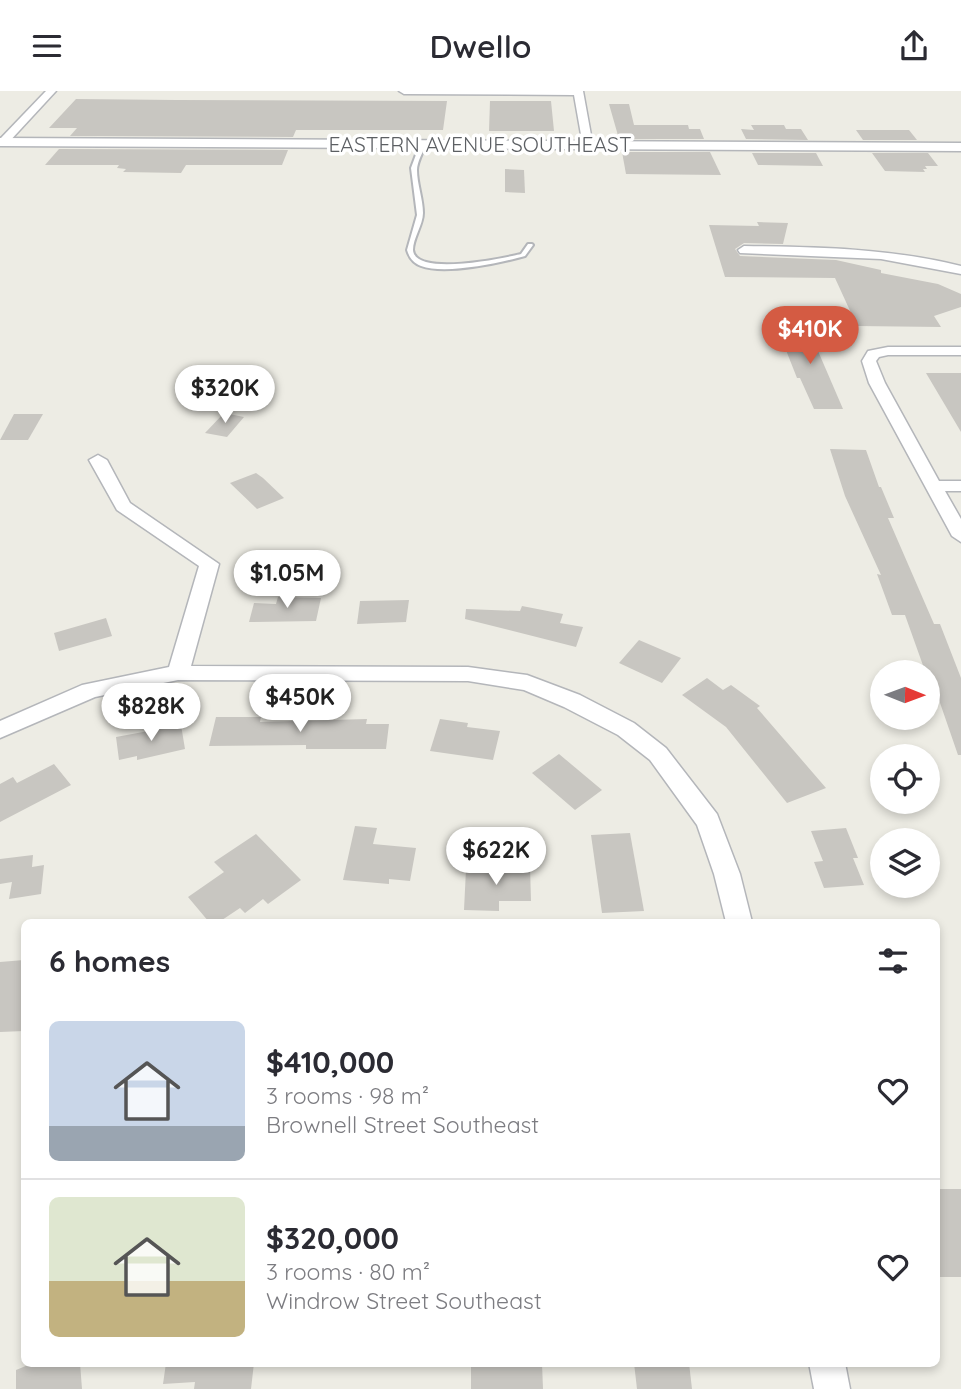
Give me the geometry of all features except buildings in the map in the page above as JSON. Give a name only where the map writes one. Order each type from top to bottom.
[{"type":"street","points":[[2,142],[51,91]]},
{"type":"street","points":[[404,91],[578,91],[588,146]]},
{"type":"street","name":"EASTERN AVENUE SOUTHEAST","points":[[2,142],[961,147]]},
{"type":"street","points":[[744,250],[858,251],[896,255],[961,270]]},
{"type":"street","points":[[961,351],[888,351],[873,354],[869,361],[877,383],[961,536]]},
{"type":"street","points":[[99,460],[123,506],[209,564],[178,673]]},
{"type":"street","points":[[934,486],[961,486]]},
{"type":"street","points":[[0,730],[90,690],[178,673],[468,674],[527,683],[572,701],[626,729],[659,754],[708,821],[727,874],[738,919]]},
{"type":"street","points":[[828,1367],[832,1389]]},
{"type":"lane","points":[[423,144],[414,168],[420,215],[410,250],[413,257],[421,264],[439,267],[486,263],[523,255],[530,245]]}]
